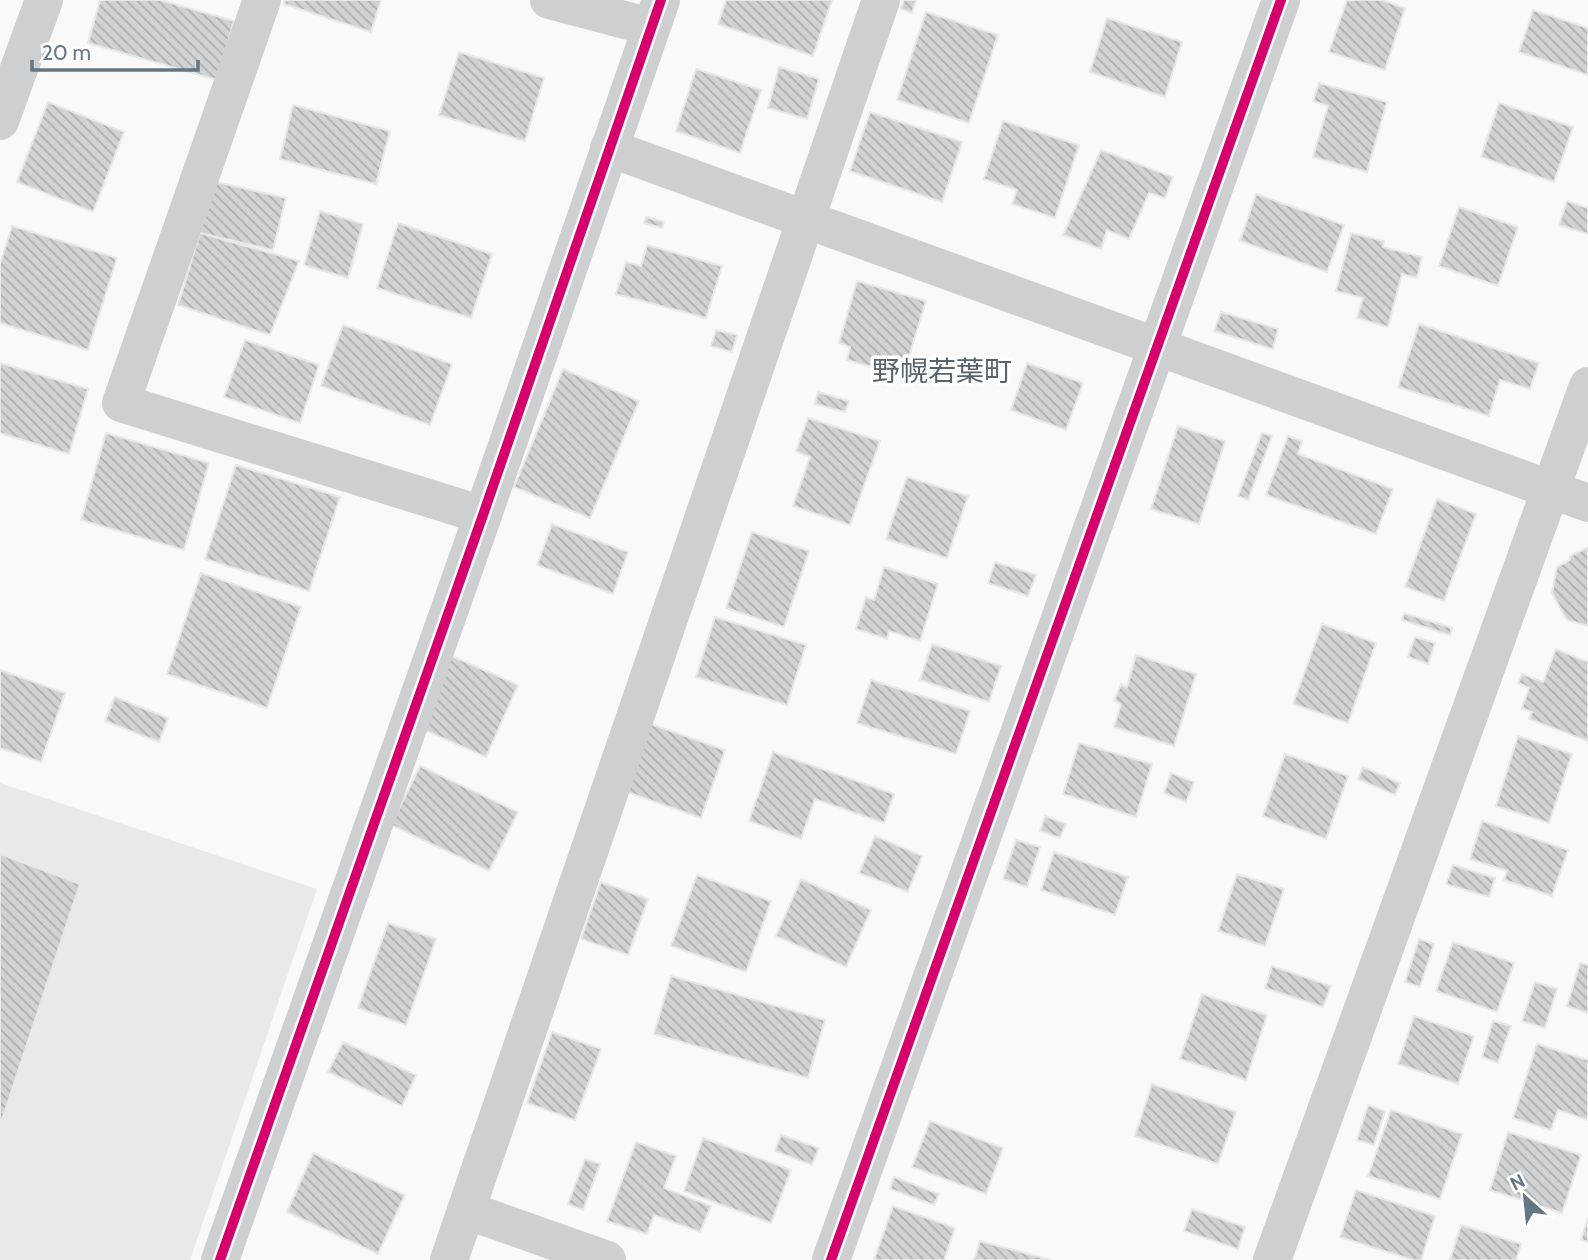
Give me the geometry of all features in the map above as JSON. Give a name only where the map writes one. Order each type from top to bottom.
[{"type":"street","points":[[0,121],[44,0]]},
{"type":"street","points":[[262,0],[121,403],[483,515]]},
{"type":"street","points":[[220,1260],[483,515],[656,13],[549,0]]},
{"type":"street","points":[[449,1260],[881,0]]},
{"type":"street","points":[[831,1260],[1281,0]]},
{"type":"street","points":[[609,148],[1588,503]]},
{"type":"street","points":[[1272,1260],[1588,386]]},
{"type":"street","points":[[466,1210],[607,1260]]},
{"type":"shaded area","points":[[0,783],[317,889],[190,1260],[0,1260]]},
{"type":"building","points":[[100,0],[160,0],[234,21],[217,80],[88,43]]},
{"type":"building","points":[[285,0],[381,0],[371,32],[284,4]]},
{"type":"building","points":[[726,0],[832,0],[813,56],[718,24]]},
{"type":"building","points":[[904,0],[916,0],[912,13],[901,9]]},
{"type":"building","points":[[1347,0],[1382,0],[1405,8],[1385,70],[1329,52]]},
{"type":"building","points":[[1533,10],[1588,28],[1588,75],[1519,52]]},
{"type":"building","points":[[926,12],[998,35],[969,123],[897,100]]},
{"type":"building","points":[[1107,18],[1182,42],[1165,97],[1090,72]]},
{"type":"building","points":[[459,52],[544,78],[525,141],[439,115]]},
{"type":"building","points":[[779,67],[819,79],[807,119],[768,108]]},
{"type":"building","points":[[696,69],[761,90],[740,153],[676,131]]},
{"type":"building","points":[[1319,83],[1387,102],[1367,172],[1313,157],[1328,106],[1313,101]]},
{"type":"building","points":[[48,102],[124,132],[93,212],[17,182]]},
{"type":"building","points":[[1499,103],[1573,127],[1554,182],[1481,157]]},
{"type":"building","points":[[293,105],[390,131],[376,184],[280,159]]},
{"type":"building","points":[[870,112],[962,142],[942,202],[850,171]]},
{"type":"building","points":[[1003,121],[1079,145],[1055,218],[1012,204],[1017,190],[984,179]]},
{"type":"building","points":[[1101,150],[1173,177],[1165,198],[1149,193],[1129,239],[1107,230],[1101,249],[1063,235]]},
{"type":"building","points":[[212,181],[286,198],[273,250],[200,233]]},
{"type":"building","points":[[1256,194],[1344,225],[1327,272],[1240,241]]},
{"type":"building","points":[[1567,201],[1588,208],[1588,234],[1559,225]]},
{"type":"building","points":[[1459,207],[1518,227],[1498,286],[1439,266]]},
{"type":"building","points":[[320,211],[363,224],[348,278],[304,265]]},
{"type":"building","points":[[646,217],[664,222],[662,228],[644,223]]},
{"type":"building","points":[[398,223],[492,254],[471,318],[377,288]]},
{"type":"building","points":[[12,226],[117,258],[88,350],[0,323],[0,264]]},
{"type":"building","points":[[200,233],[299,261],[270,335],[178,305]]},
{"type":"building","points":[[1351,233],[1384,241],[1383,247],[1422,257],[1417,278],[1402,274],[1388,327],[1357,318],[1363,298],[1336,291]]},
{"type":"building","points":[[647,245],[722,266],[706,318],[616,294],[626,262],[641,266]]},
{"type":"building","points":[[857,281],[926,301],[903,376],[847,360],[850,347],[839,343]]},
{"type":"building","points":[[1221,312],[1278,329],[1273,349],[1214,331]]},
{"type":"building","points":[[1419,324],[1539,363],[1530,389],[1500,380],[1489,416],[1398,387]]},
{"type":"building","points":[[343,325],[452,364],[430,425],[321,386]]},
{"type":"building","points":[[716,330],[737,335],[732,352],[711,346]]},
{"type":"building","points":[[245,340],[319,365],[300,423],[224,397]]},
{"type":"building","points":[[0,363],[88,389],[69,454],[0,433]]},
{"type":"building","points":[[1027,363],[1083,383],[1066,430],[1011,410]]},
{"type":"building","points":[[563,369],[639,401],[590,518],[514,487]]},
{"type":"building","points":[[818,392],[849,401],[845,412],[815,404]]},
{"type":"building","points":[[808,418],[880,441],[850,525],[793,506],[810,457],[796,451]]},
{"type":"building","points":[[1178,426],[1225,441],[1199,524],[1151,509]]},
{"type":"building","points":[[106,433],[209,463],[184,550],[81,520]]},
{"type":"building","points":[[1262,433],[1272,436],[1248,500],[1238,496]]},
{"type":"building","points":[[1288,436],[1302,441],[1298,454],[1393,489],[1376,534],[1266,495]]},
{"type":"building","points":[[236,465],[340,497],[309,591],[205,559]]},
{"type":"building","points":[[907,477],[968,496],[947,558],[886,539]]},
{"type":"building","points":[[1437,499],[1476,514],[1444,601],[1405,587]]},
{"type":"building","points":[[552,524],[628,552],[613,594],[537,565]]},
{"type":"building","points":[[752,532],[809,551],[784,627],[726,608]]},
{"type":"building","points":[[1588,548],[1588,626],[1567,620],[1552,593],[1557,567],[1570,560],[1570,556]]},
{"type":"building","points":[[995,562],[1036,575],[1028,596],[988,583]]},
{"type":"building","points":[[884,567],[938,584],[920,641],[889,631],[887,639],[856,629],[866,597],[874,600]]},
{"type":"building","points":[[201,573],[301,607],[267,708],[167,674]]},
{"type":"building","points":[[1404,613],[1452,628],[1450,635],[1402,620]]},
{"type":"building","points":[[715,617],[806,645],[787,705],[696,677]]},
{"type":"building","points":[[1322,624],[1376,643],[1348,723],[1293,704]]},
{"type":"building","points":[[1415,637],[1435,643],[1428,664],[1408,657]]},
{"type":"building","points":[[932,644],[1001,666],[989,702],[920,680]]},
{"type":"building","points":[[1556,649],[1588,662],[1588,741],[1529,719],[1532,712],[1522,708],[1529,688],[1518,683],[1522,674],[1543,682]]},
{"type":"building","points":[[447,654],[518,685],[486,757],[415,726]]},
{"type":"building","points":[[1136,655],[1196,674],[1174,746],[1114,727],[1121,704],[1114,701],[1121,684],[1127,687]]},
{"type":"building","points":[[0,670],[65,693],[41,762],[0,748]]},
{"type":"building","points":[[871,680],[970,711],[956,754],[857,723]]},
{"type":"building","points":[[115,697],[168,718],[159,742],[105,721]]},
{"type":"building","points":[[648,723],[725,750],[701,818],[624,791]]},
{"type":"building","points":[[1518,736],[1572,754],[1549,823],[1496,806]]},
{"type":"building","points":[[1079,743],[1152,764],[1136,817],[1063,794]]},
{"type":"building","points":[[773,752],[894,794],[884,823],[815,799],[801,839],[749,821]]},
{"type":"building","points":[[1285,754],[1348,776],[1326,839],[1263,816]]},
{"type":"building","points":[[420,766],[518,812],[489,871],[391,825]]},
{"type":"building","points":[[1363,767],[1400,783],[1395,795],[1358,779]]},
{"type":"building","points":[[1171,773],[1194,782],[1186,802],[1164,793]]},
{"type":"building","points":[[1045,816],[1066,824],[1060,838],[1040,831]]},
{"type":"building","points":[[1482,821],[1568,850],[1552,896],[1504,880],[1507,871],[1470,859]]},
{"type":"building","points":[[875,836],[922,856],[908,892],[859,873]]},
{"type":"building","points":[[1016,840],[1040,847],[1027,887],[1003,879]]},
{"type":"building","points":[[1054,852],[1128,877],[1115,915],[1041,890]]},
{"type":"building","points":[[0,854],[80,884],[0,1126]]},
{"type":"building","points":[[1453,865],[1495,878],[1489,897],[1446,884]]},
{"type":"building","points":[[1237,874],[1284,889],[1265,946],[1218,931]]},
{"type":"building","points":[[697,875],[771,901],[746,972],[671,946]]},
{"type":"building","points":[[801,879],[871,910],[846,967],[776,936]]},
{"type":"building","points":[[601,882],[648,899],[628,955],[581,939]]},
{"type":"building","points":[[388,923],[436,939],[406,1025],[358,1008]]},
{"type":"building","points":[[1419,939],[1434,944],[1420,987],[1405,982]]},
{"type":"building","points":[[1453,942],[1514,963],[1497,1012],[1436,991]]},
{"type":"building","points":[[1580,963],[1588,965],[1588,1013],[1567,1006]]},
{"type":"building","points":[[1272,966],[1331,986],[1323,1007],[1265,988]]},
{"type":"building","points":[[671,976],[825,1020],[808,1078],[654,1034]]},
{"type":"building","points":[[1535,982],[1557,989],[1545,1028],[1522,1021]]},
{"type":"building","points":[[1202,994],[1267,1015],[1246,1080],[1180,1059]]},
{"type":"building","points":[[1414,1016],[1474,1036],[1458,1084],[1398,1064]]},
{"type":"building","points":[[1493,1021],[1511,1026],[1498,1063],[1482,1057]]},
{"type":"building","points":[[552,1032],[601,1049],[575,1120],[527,1103]]},
{"type":"building","points":[[343,1042],[416,1075],[402,1106],[328,1072]]},
{"type":"building","points":[[1537,1044],[1588,1060],[1588,1120],[1558,1110],[1551,1130],[1513,1118]]},
{"type":"building","points":[[1152,1084],[1236,1112],[1218,1164],[1135,1136]]},
{"type":"building","points":[[1368,1105],[1385,1111],[1374,1145],[1357,1140]]},
{"type":"building","points":[[1391,1110],[1462,1134],[1440,1199],[1368,1176]]},
{"type":"building","points":[[930,1121],[1003,1148],[986,1194],[912,1167]]},
{"type":"building","points":[[1508,1132],[1581,1155],[1562,1213],[1490,1190]]},
{"type":"building","points":[[781,1135],[819,1148],[812,1165],[775,1151]]},
{"type":"building","points":[[703,1138],[791,1170],[771,1223],[684,1191]]},
{"type":"building","points":[[636,1142],[676,1156],[664,1188],[711,1206],[700,1232],[654,1215],[647,1234],[607,1221]]},
{"type":"building","points":[[313,1153],[405,1195],[378,1254],[287,1212]]},
{"type":"building","points":[[585,1159],[600,1164],[583,1210],[568,1204]]},
{"type":"building","points":[[894,1177],[939,1194],[934,1205],[890,1189]]},
{"type":"building","points":[[1356,1190],[1435,1216],[1421,1260],[1413,1260],[1340,1237]]},
{"type":"building","points":[[893,1206],[955,1228],[944,1260],[874,1260]]},
{"type":"building","points":[[1192,1209],[1245,1227],[1238,1249],[1184,1231]]},
{"type":"building","points":[[1588,1218],[1588,1242],[1581,1240]]},
{"type":"building","points":[[1461,1225],[1521,1244],[1516,1260],[1450,1260]]},
{"type":"building","points":[[980,1241],[1051,1260],[974,1260]]},
{"type":"cycle path","points":[[220,1260],[483,515],[661,0]]},
{"type":"cycle path","points":[[831,1260],[1281,0]]},
{"type":"district","name":"野幌若葉町","points":[[942,371]]}]
